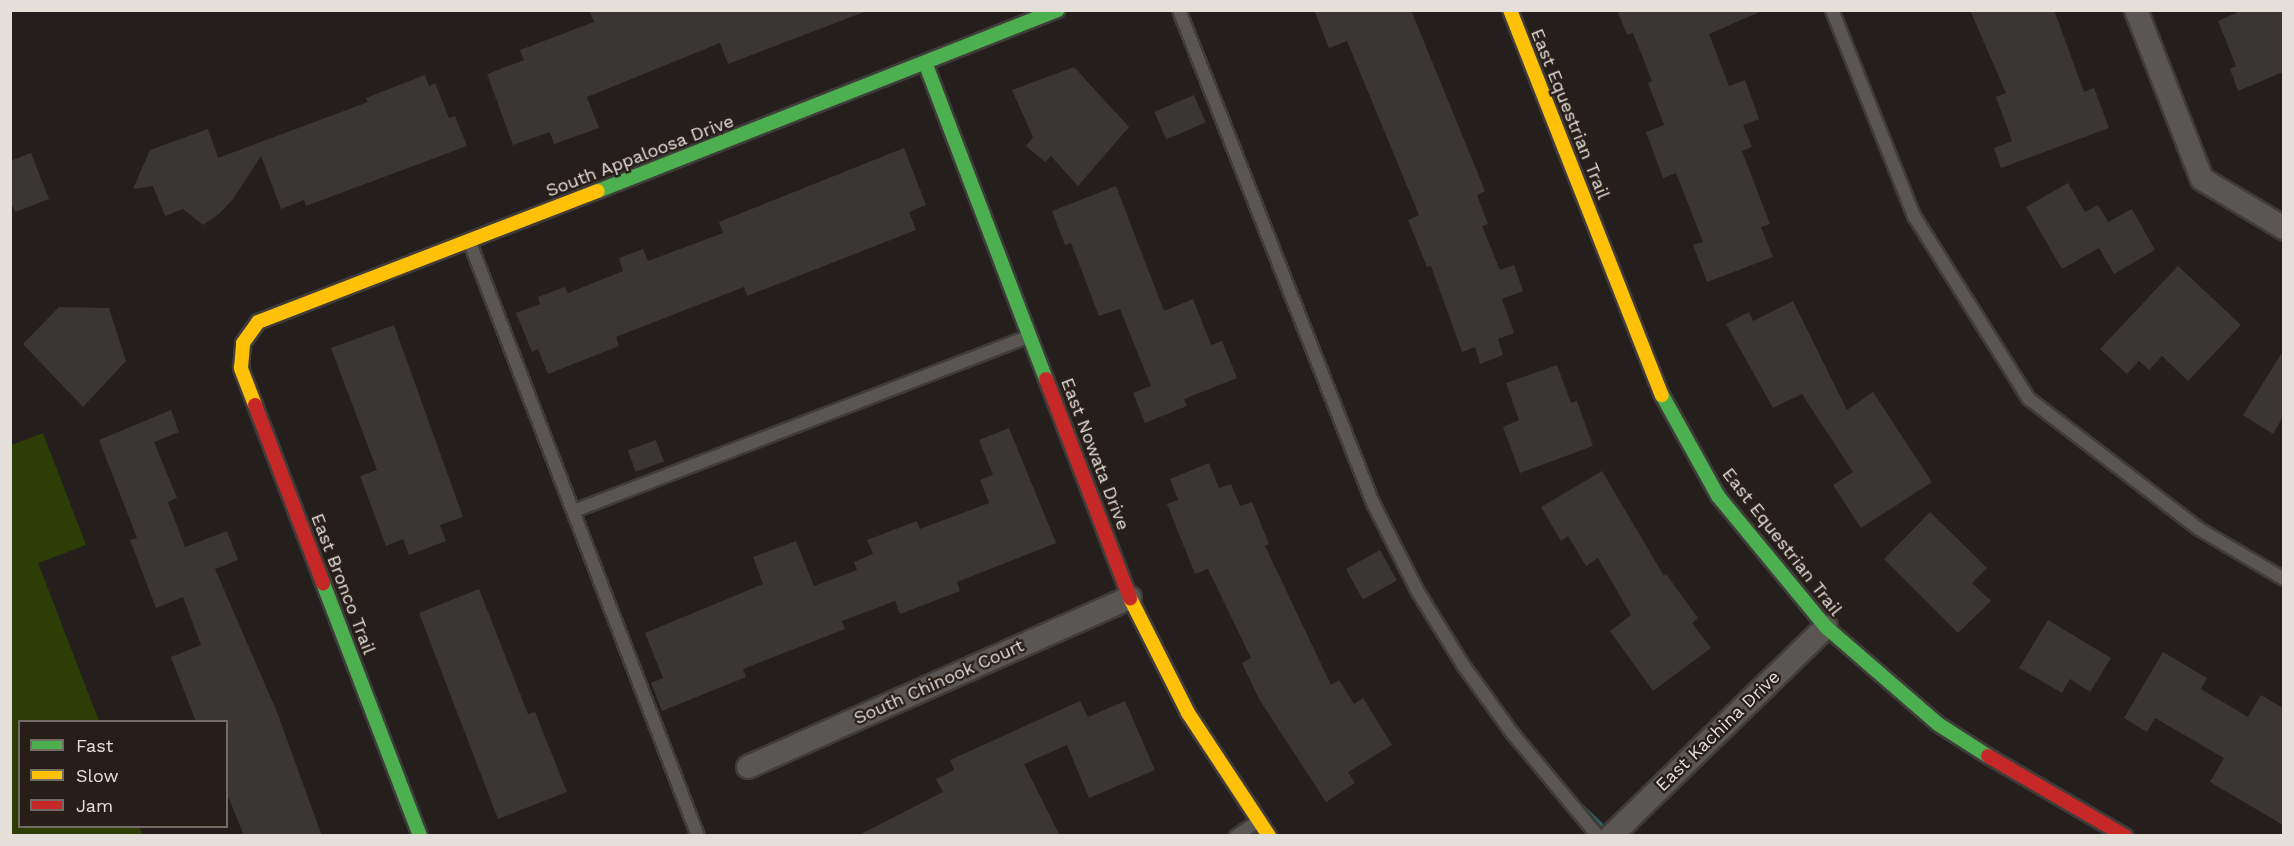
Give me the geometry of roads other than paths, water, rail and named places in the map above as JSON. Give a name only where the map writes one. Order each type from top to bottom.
[{"type":"street","name":"South Appaloosa Drive","points":[[243,343],[258,322],[926,66],[1058,10]]},
{"type":"street","name":"East Equestrian Trail","points":[[1510,10],[1666,405],[1718,496],[1826,627],[1938,724],[2025,779],[2125,836]]},
{"type":"street","points":[[2136,10],[2202,178],[2283,228]]},
{"type":"street","name":"East Nowata Drive","points":[[926,66],[1130,598],[1188,713],[1269,836]]},
{"type":"street","name":"East Bronco Trail","points":[[243,343],[240,368],[420,836]]},
{"type":"street","name":"South Chinook Court","points":[[748,767],[1130,598]]},
{"type":"street","name":"East Kachina Drive","points":[[1611,836],[1826,627]]},
{"type":"lane","points":[[1179,10],[1373,503],[1418,592],[1463,665],[1513,735],[1598,836]]},
{"type":"lane","points":[[1833,10],[1914,216],[2030,399],[2199,529],[2283,579]]},
{"type":"lane","points":[[469,241],[698,836]]},
{"type":"lane","points":[[574,511],[1031,335]]},
{"type":"lane","points":[[1236,836],[1259,820]]},
{"type":"waterway","points":[[1581,808],[1610,836]]}]
